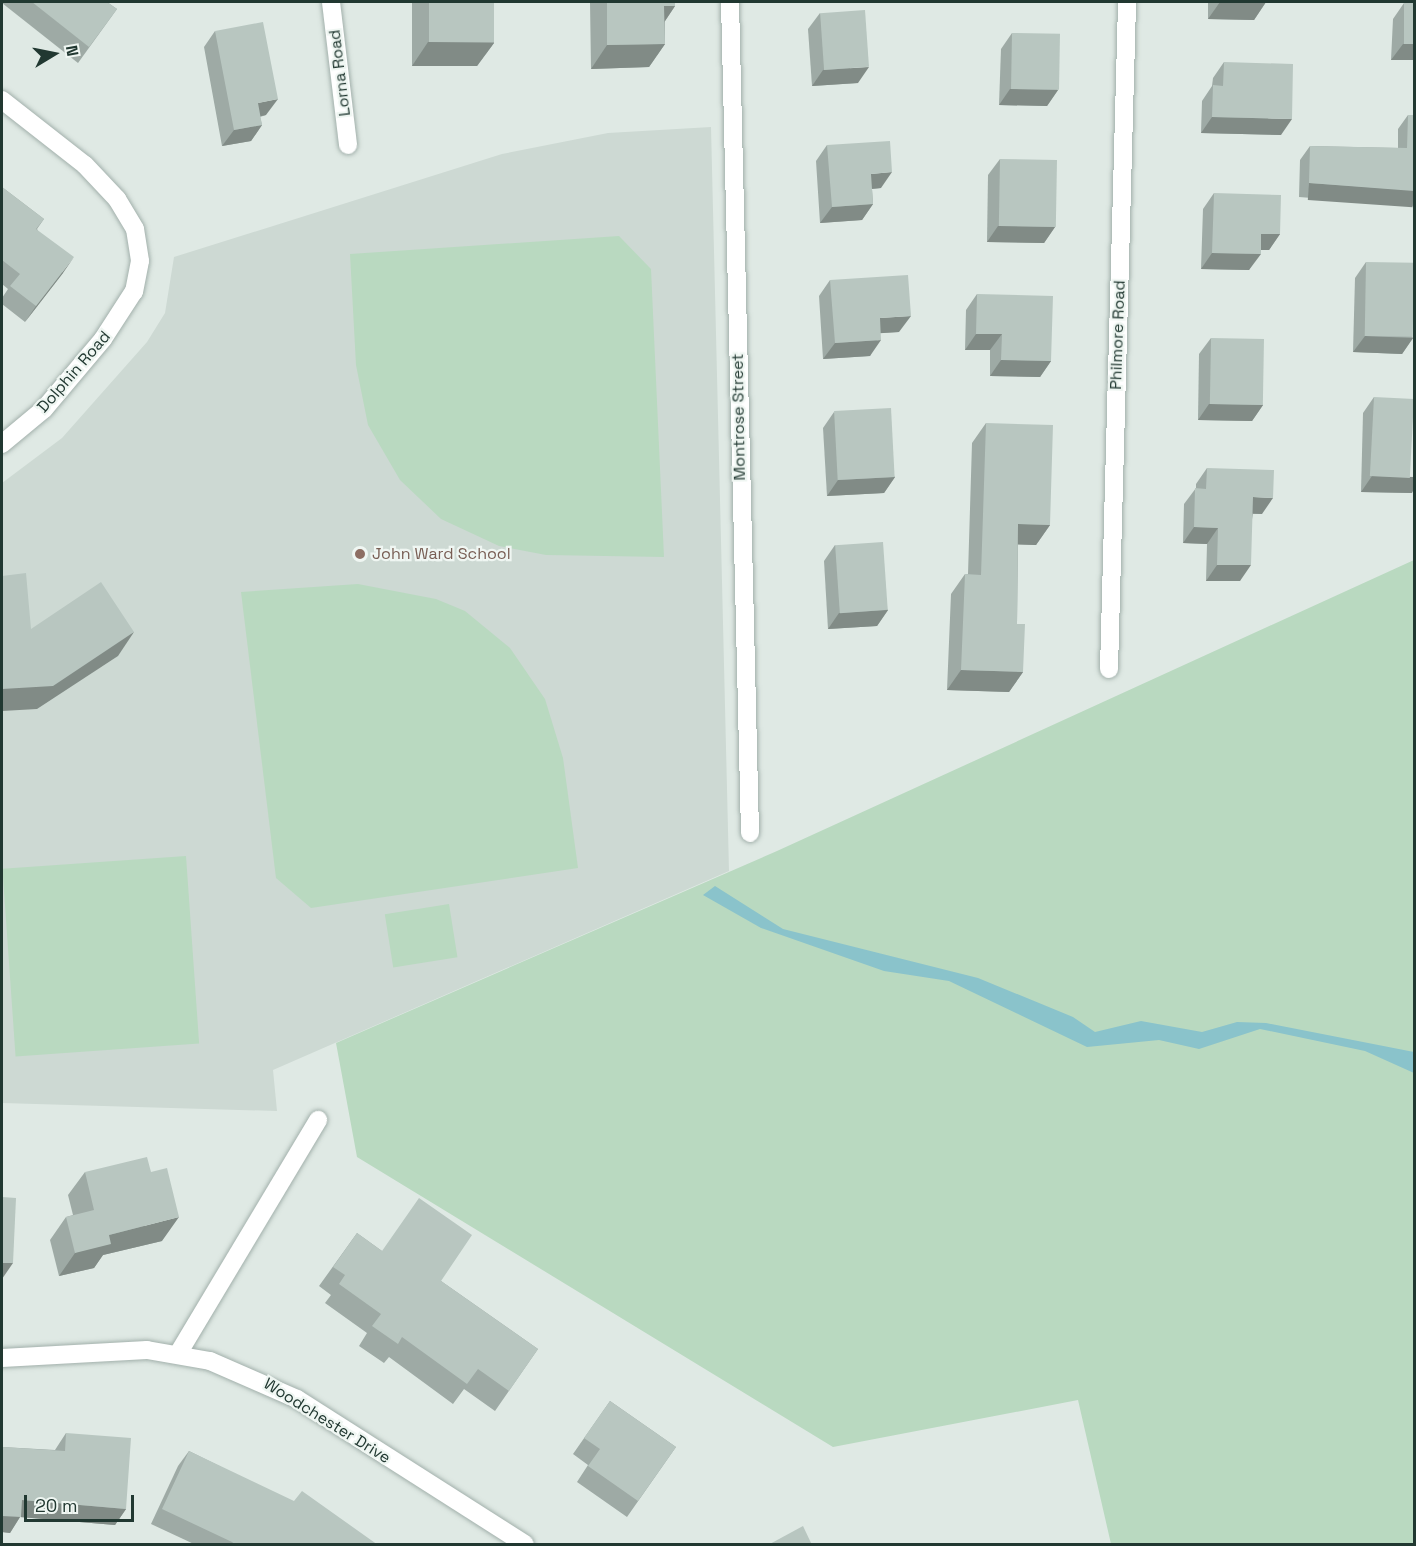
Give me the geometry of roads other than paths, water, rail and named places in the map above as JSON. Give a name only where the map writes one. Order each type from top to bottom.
[{"type":"street","name":"Lorna Road","points":[[331,2],[348,145]]},
{"type":"street","name":"Montrose Street","points":[[730,2],[750,833]]},
{"type":"street","name":"Philmore Road","points":[[1109,669],[1127,2]]},
{"type":"street","name":"Dolphin Road","points":[[2,100],[85,165],[117,200],[138,246],[134,291],[115,324],[52,400],[2,444]]},
{"type":"street","points":[[178,1354],[318,1120]]},
{"type":"street","name":"Woodchester Drive","points":[[2,1358],[111,1350],[178,1354],[254,1377],[297,1399],[525,1545]]},
{"type":"water","points":[[715,886],[783,929],[978,978],[1073,1017],[1095,1032],[1141,1021],[1202,1032],[1237,1022],[1266,1023],[1414,1052],[1414,1073],[1365,1051],[1260,1029],[1199,1049],[1159,1040],[1087,1047],[949,981],[884,971],[761,928],[703,895]]},
{"type":"place","name":"John Ward School","points":[[360,554]]}]
